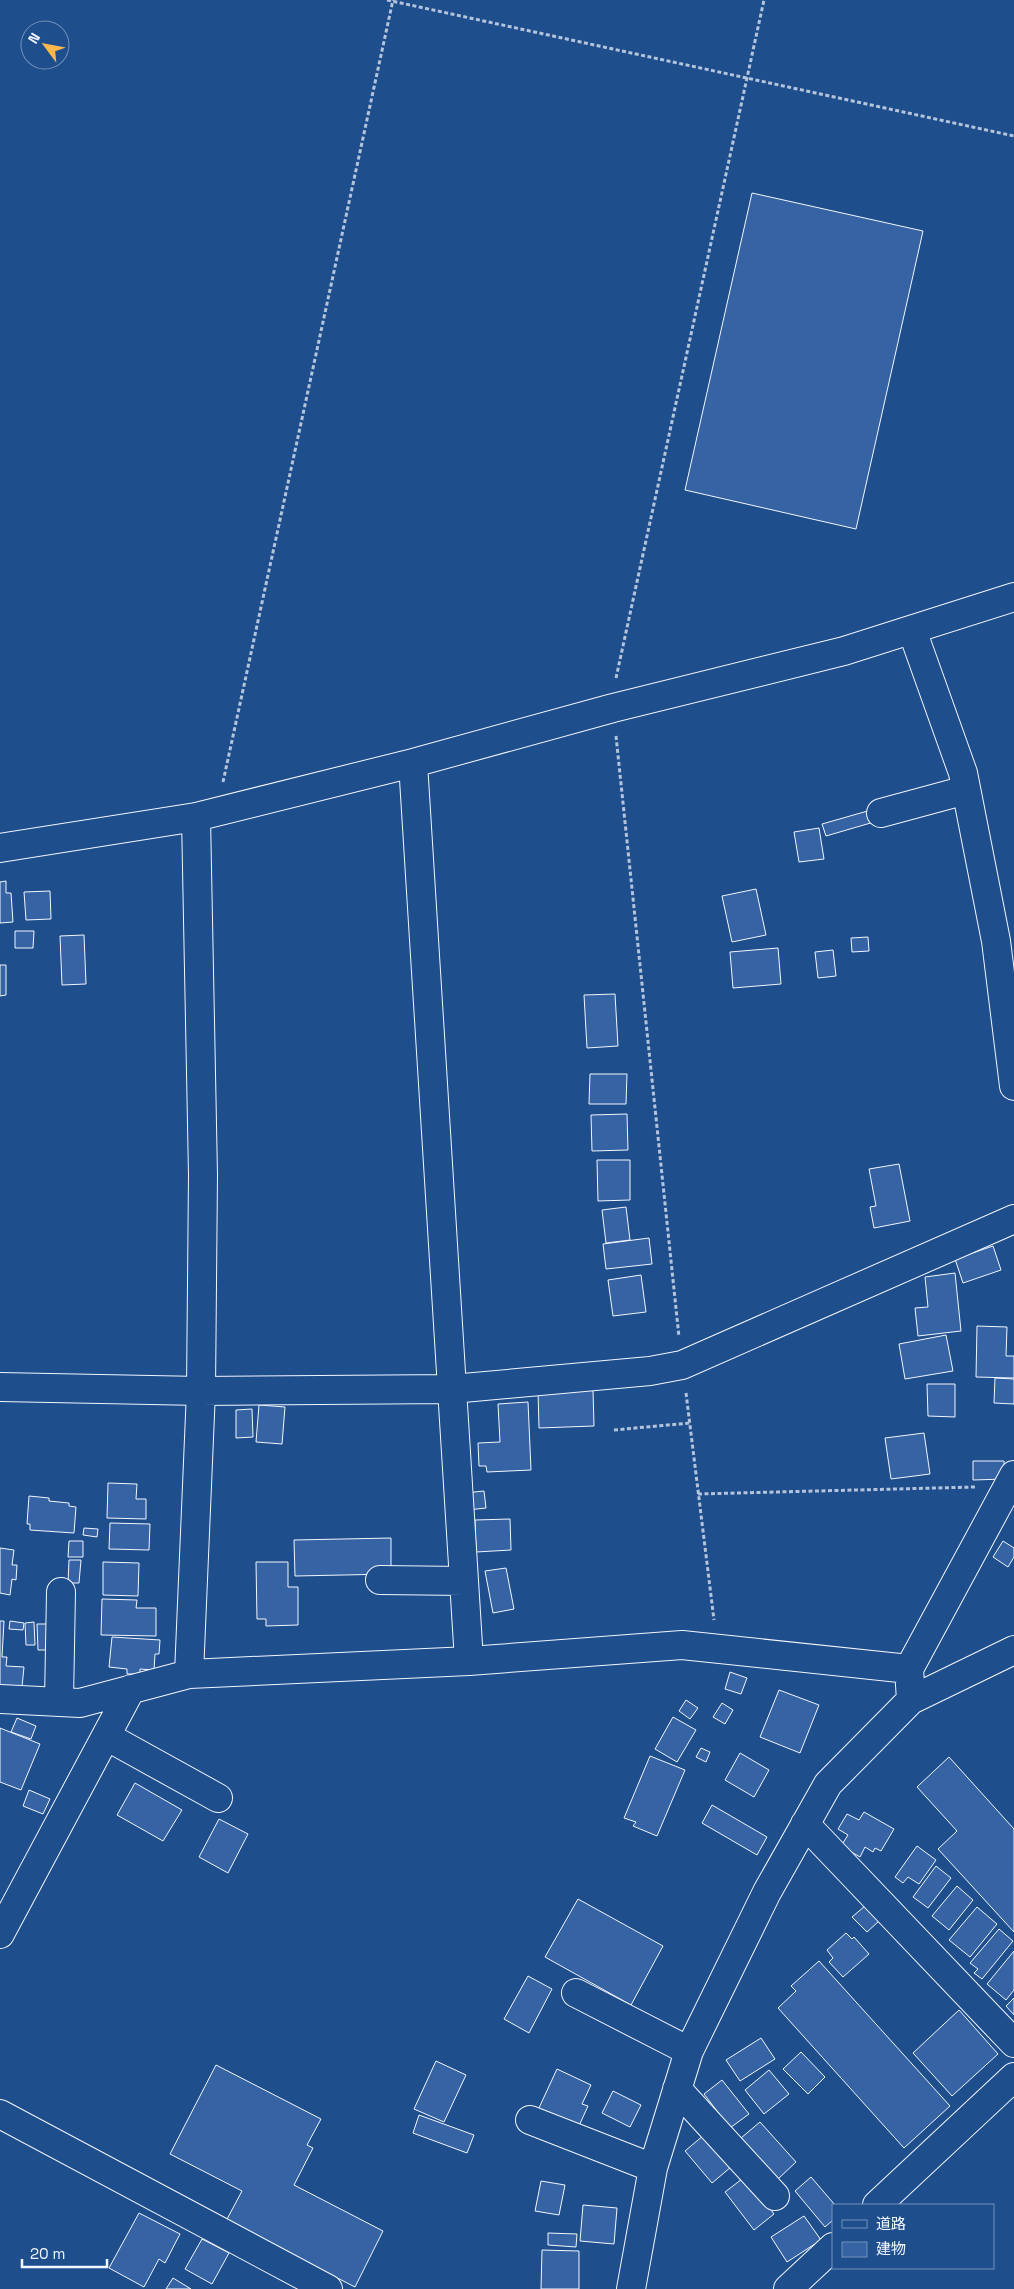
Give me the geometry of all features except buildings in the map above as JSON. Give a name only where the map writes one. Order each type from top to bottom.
[{"type":"street","points":[[0,848],[196,817],[225,810],[413,763],[613,708],[844,651],[1014,597]]},
{"type":"street","points":[[912,630],[963,774],[1005,940],[1014,1086]]},
{"type":"street","points":[[413,763],[469,1661]]},
{"type":"street","points":[[881,813],[966,790]]},
{"type":"street","points":[[190,1674],[202,1391],[203,1175],[196,817]]},
{"type":"street","points":[[0,1387],[202,1391],[452,1388],[650,1371],[682,1365],[1014,1219]]},
{"type":"street","points":[[910,1700],[909,1669],[1011,1481]]},
{"type":"street","points":[[380,1580],[464,1581]]},
{"type":"street","points":[[59,1701],[61,1592]]},
{"type":"street","points":[[0,1699],[80,1703],[190,1674],[469,1661],[682,1645],[909,1669]]},
{"type":"street","points":[[631,2289],[653,2168],[689,2051],[767,1892],[828,1784],[910,1700],[1014,1650]]},
{"type":"street","points":[[0,1934],[132,1689]]},
{"type":"street","points":[[106,1736],[218,1798]]},
{"type":"street","points":[[805,1824],[1014,2043]]},
{"type":"street","points":[[576,1993],[689,2051]]},
{"type":"street","points":[[878,2204],[1014,2076]]},
{"type":"street","points":[[677,2089],[775,2196]]},
{"type":"street","points":[[0,2114],[328,2289]]},
{"type":"street","points":[[530,2120],[653,2168]]},
{"type":"street","points":[[788,2289],[832,2248]]},
{"type":"path","points":[[387,0],[1014,136]]},
{"type":"path","points":[[717,1648],[682,1365],[613,708],[615,683],[764,0]]},
{"type":"path","points":[[225,810],[222,786],[393,1]]},
{"type":"path","points":[[614,1430],[690,1423]]},
{"type":"path","points":[[698,1494],[1011,1481]]}]
